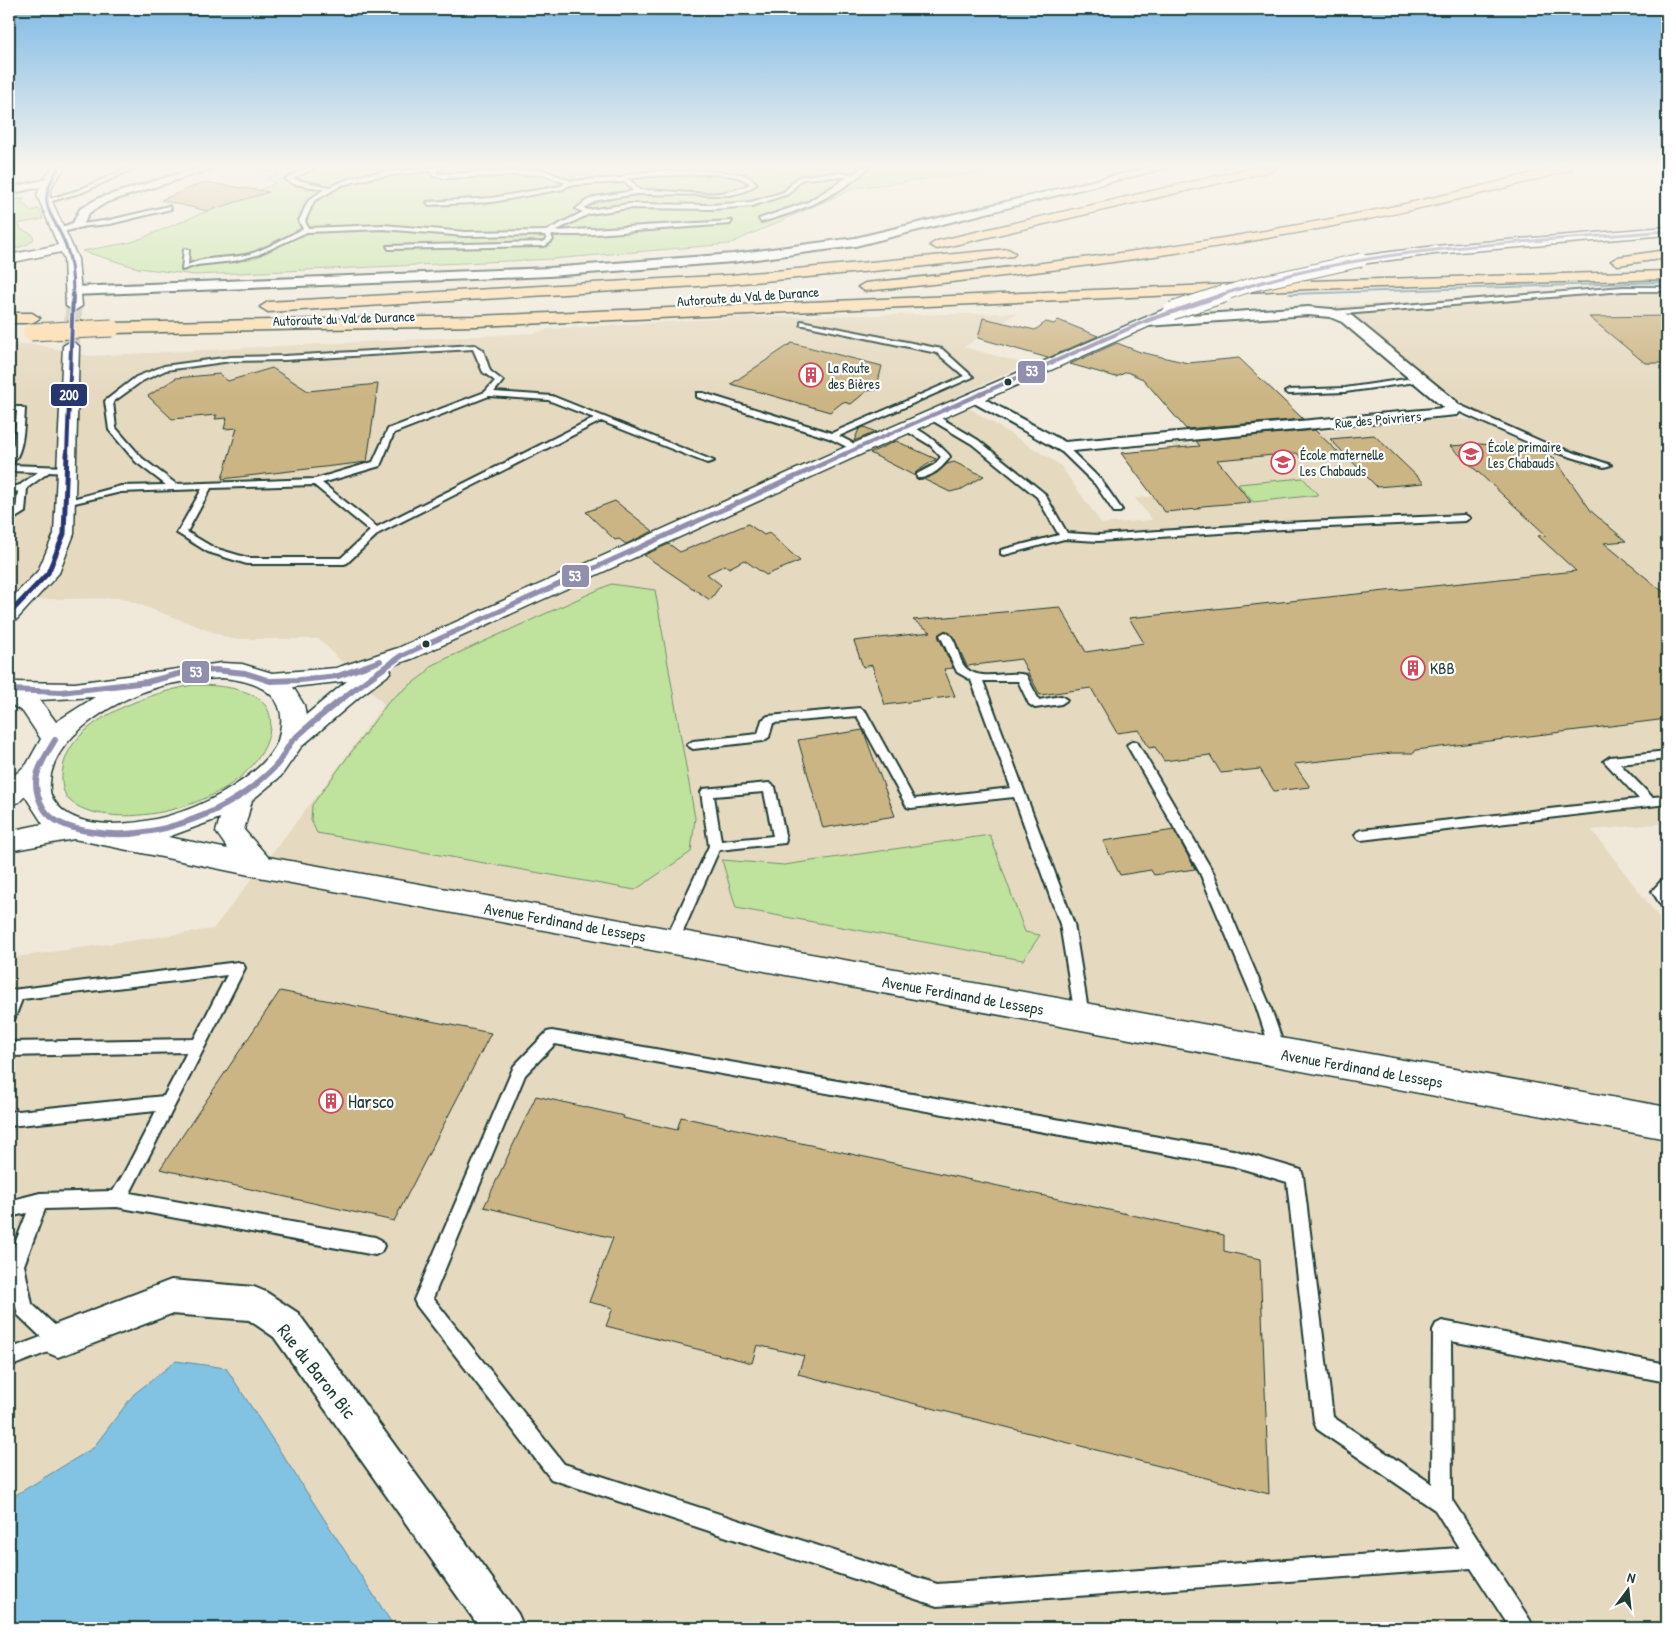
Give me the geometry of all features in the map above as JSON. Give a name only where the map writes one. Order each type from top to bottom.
[{"type":"highway","points":[[450,298],[761,271],[835,262],[945,243]]},
{"type":"highway","points":[[848,289],[1070,264],[1204,243]]},
{"type":"highway","name":"Autoroute du Val de Durance","points":[[251,308],[450,298],[826,272],[1019,252]]},
{"type":"highway","points":[[1310,285],[1471,275],[1667,254]]},
{"type":"highway","points":[[112,321],[477,321],[1310,285],[1667,275]]},
{"type":"highway","name":"Autoroute du Val de Durance","points":[[9,333],[32,325],[572,308],[829,291]]},
{"type":"highway","name":"Autoroute du Val de Durance","points":[[112,321],[162,312]]},
{"type":"highway","name":"Autoroute du Val de Durance","points":[[9,318],[32,325]]},
{"type":"main road","points":[[65,243],[70,259],[74,306]]},
{"type":"main road","points":[[9,692],[61,692],[146,682],[182,673],[215,670],[245,673],[270,681],[338,676],[406,653],[857,448],[1172,312],[1250,285],[1361,260],[1435,250],[1516,243]]},
{"type":"main road","points":[[9,259],[67,247]]},
{"type":"main road","points":[[9,614],[48,573],[64,534],[71,346]]},
{"type":"main road","points":[[37,770],[36,794],[48,815],[73,829],[103,834],[149,832],[196,818],[239,797],[274,767],[291,742],[350,691],[406,653]]},
{"type":"main road","points":[[270,681],[288,697],[296,717],[291,742]]},
{"type":"main road","points":[[9,795],[37,770],[55,740],[79,717],[103,702],[146,682]]},
{"type":"main road","points":[[9,692],[32,706],[55,740]]},
{"type":"main road","points":[[239,797],[230,832],[259,866]]},
{"type":"main road","points":[[9,841],[73,829]]},
{"type":"main road","name":"Avenue Ferdinand de Lesseps","points":[[103,834],[259,866],[1667,1124]]},
{"type":"street","points":[[73,291],[548,272],[733,258],[844,243]]},
{"type":"street","points":[[172,287],[184,269]]},
{"type":"street","name":"Rue des Poivriers","points":[[1062,447],[1452,412],[1452,405],[1347,319],[1332,313],[1308,311],[1146,322]]},
{"type":"street","points":[[972,398],[1062,447]]},
{"type":"street","name":"Rue du Baron Bic","points":[[58,1340],[171,1297],[254,1304],[286,1325],[504,1628]]},
{"type":"lane","points":[[184,269],[196,263],[234,259],[255,254],[278,243]]},
{"type":"lane","points":[[389,247],[546,243]]},
{"type":"lane","points":[[184,269],[186,250]]},
{"type":"lane","points":[[1332,313],[1622,289],[1667,289]]},
{"type":"lane","points":[[804,323],[939,351],[969,377],[832,436]]},
{"type":"lane","points":[[173,486],[139,460],[112,428],[110,402],[139,380],[164,368],[231,359],[284,358],[475,347],[479,350],[487,372],[499,381],[488,394]]},
{"type":"lane","points":[[1289,392],[1346,390],[1420,379]]},
{"type":"lane","points":[[66,502],[121,489],[316,482],[377,464],[390,430],[488,394],[549,398],[710,461]]},
{"type":"lane","points":[[700,395],[832,436],[857,448]]},
{"type":"lane","points":[[1452,405],[1542,445],[1607,465]]},
{"type":"lane","points":[[9,409],[21,409],[18,443],[9,461]]},
{"type":"lane","points":[[931,416],[975,442],[1041,495],[1064,536]]},
{"type":"lane","points":[[208,485],[182,533],[211,550],[247,561],[344,562],[376,531],[601,418]]},
{"type":"lane","points":[[9,426],[20,425]]},
{"type":"lane","points":[[906,427],[933,443],[946,456],[937,467],[920,476]]},
{"type":"lane","points":[[1062,447],[1098,482],[1117,510]]},
{"type":"lane","points":[[9,468],[67,470]]},
{"type":"lane","points":[[9,491],[23,487],[46,469]]},
{"type":"lane","points":[[316,482],[376,531]]},
{"type":"lane","points":[[9,519],[20,512],[23,487]]},
{"type":"lane","points":[[1004,552],[1064,536],[1098,538],[1282,526],[1465,518]]},
{"type":"lane","points":[[945,635],[961,670],[976,678],[1022,677],[1035,704],[1062,700]]},
{"type":"lane","points":[[976,678],[1067,924],[1082,1016]]},
{"type":"lane","points":[[693,745],[763,737],[768,720],[860,712],[911,804],[1018,792]]},
{"type":"lane","points":[[1133,745],[1206,872],[1263,1006],[1279,1052]]},
{"type":"lane","points":[[1649,802],[1610,761],[1667,755]]},
{"type":"lane","points":[[672,941],[715,846],[707,792],[769,786],[780,840],[715,846]]},
{"type":"lane","points":[[1361,835],[1667,800]]},
{"type":"lane","points":[[1667,884],[1659,891],[1667,903]]},
{"type":"lane","points":[[9,1016],[17,994],[238,968],[130,1179],[117,1199]]},
{"type":"lane","points":[[1476,1557],[937,1595],[558,1472],[423,1300],[519,1071],[552,1037],[1234,1158],[1295,1176],[1324,1422],[1442,1503],[1522,1628]]},
{"type":"lane","points":[[9,1049],[199,1045]]},
{"type":"lane","points":[[9,1119],[169,1103]]},
{"type":"lane","points":[[9,1209],[40,1201],[117,1199],[375,1246]]},
{"type":"lane","points":[[40,1201],[15,1265],[24,1309],[58,1340]]},
{"type":"lane","points":[[1442,1503],[1442,1330],[1667,1373]]},
{"type":"lane","name":"Rue du Baron Bic","points":[[9,1358],[58,1340]]},
{"type":"shaded area","points":[[1667,285],[1667,823],[1592,830],[1667,928],[1667,1628],[9,1628],[9,958],[213,929],[328,781],[384,704],[319,639],[231,639],[122,598],[9,600],[9,345],[33,344],[90,356],[535,333],[548,329],[745,317],[1017,313],[964,347],[1026,364],[953,398],[1060,465],[1102,524],[1152,520],[1135,498],[1186,493],[1200,480],[1171,445],[1336,430],[1336,427],[1403,421],[1457,419],[1481,421],[1334,306],[1436,301],[1616,286]]},
{"type":"green space","points":[[9,243],[29,243],[28,244],[9,251]]},
{"type":"green space","points":[[124,243],[730,243],[552,259],[195,275],[138,268],[82,251]]},
{"type":"green space","points":[[1303,478],[1318,495],[1253,502],[1238,484]]},
{"type":"green space","points":[[611,584],[655,590],[695,818],[691,852],[635,890],[317,833],[311,820],[312,805],[390,700],[426,673],[432,665]]},
{"type":"green space","points":[[193,685],[232,688],[256,697],[265,705],[270,715],[270,729],[262,751],[248,770],[228,786],[204,799],[178,808],[151,814],[126,816],[99,813],[81,808],[69,800],[64,793],[62,784],[63,768],[69,750],[81,735],[97,722],[136,702],[157,694]]},
{"type":"green space","points":[[990,835],[1025,932],[1040,935],[1023,960],[736,908],[722,860],[784,865]]},
{"type":"water","points":[[176,1361],[226,1368],[395,1628],[9,1628],[9,1499],[93,1448],[134,1394]]},
{"type":"building","points":[[1667,316],[1667,363],[1645,363],[1589,317]]},
{"type":"building","points":[[983,318],[1035,330],[1046,322],[1054,324],[1058,320],[1098,336],[1048,358],[978,338]]},
{"type":"building","name":"La Route des Bières","points":[[792,343],[882,366],[876,390],[867,391],[851,404],[843,402],[830,412],[731,384]]},
{"type":"building","points":[[1117,343],[1140,352],[1188,363],[1239,358],[1303,419],[1186,429],[1143,379],[1127,372],[1116,377],[1070,364]]},
{"type":"building","points":[[272,368],[308,391],[378,384],[367,462],[222,479],[237,428],[224,429],[227,418],[215,419],[217,415],[172,419],[148,396],[176,378],[219,374],[228,381]]},
{"type":"building","points":[[864,427],[876,432],[854,441],[859,429]]},
{"type":"building","points":[[1315,430],[1341,455],[1302,459],[1297,453],[1217,460],[1251,502],[1202,506],[1198,509],[1165,512],[1121,453],[1200,446],[1196,441]]},
{"type":"building","points":[[1374,435],[1424,483],[1377,487],[1330,439]]},
{"type":"building","points":[[896,441],[936,459],[916,472],[915,476],[870,453]]},
{"type":"building","name":"KBB","points":[[1479,444],[1528,447],[1544,453],[1547,457],[1554,458],[1592,512],[1626,541],[1604,543],[1667,595],[1667,719],[1416,750],[1414,753],[1392,753],[1294,764],[1310,787],[1274,791],[1260,769],[1221,773],[1210,755],[1164,761],[1155,747],[1149,748],[1139,730],[1117,733],[1091,688],[1040,695],[1021,659],[967,666],[954,638],[946,630],[938,636],[953,668],[944,669],[955,696],[885,705],[872,665],[863,667],[854,641],[931,632],[913,620],[1060,607],[1086,652],[1144,643],[1129,618],[1576,571],[1538,536],[1546,535],[1450,446]]},
{"type":"building","points":[[954,462],[984,476],[962,489],[950,492],[923,479],[937,473],[947,464]]},
{"type":"building","points":[[615,501],[653,531],[626,544],[619,539],[615,540],[586,512]]},
{"type":"building","points":[[748,524],[764,535],[769,533],[800,561],[766,575],[744,560],[729,568],[725,565],[707,574],[721,585],[710,600],[644,555],[669,544],[680,552]]},
{"type":"building","points":[[863,730],[895,816],[823,828],[798,740]]},
{"type":"building","points":[[1174,830],[1195,869],[1154,875],[1151,870],[1120,875],[1103,841]]},
{"type":"building","name":"Harsco","points":[[280,991],[491,1033],[394,1221],[160,1169]]},
{"type":"building","points":[[536,1096],[677,1130],[681,1117],[1224,1235],[1224,1251],[1260,1259],[1269,1494],[798,1374],[804,1356],[757,1345],[752,1363],[606,1326],[613,1308],[589,1302],[613,1238],[484,1207]]},
{"type":"waterway","points":[[1290,294],[1667,282]]},
{"type":"tunnel","points":[[71,346],[74,306]]},
{"type":"transit line","name":"200","points":[[9,614],[48,573],[64,534],[73,291],[72,270],[65,243]]},
{"type":"transit line","name":"53","points":[[55,740],[37,770],[36,795],[48,815],[73,829],[103,834],[149,832],[196,818],[239,797],[262,779],[280,761],[291,742],[350,691],[406,653],[759,492],[1146,321],[1253,284],[1356,262],[1459,248],[1515,243]]},
{"type":"transit line","name":"53","points":[[9,690],[61,692],[147,682],[182,673],[215,670],[245,673],[270,681],[300,680],[338,676],[380,661]]},
{"type":"place","name":"La Route des Bières","points":[[811,375]]},
{"type":"place","name":"École primaire Les Chabauds","points":[[1471,454]]},
{"type":"place","name":"École maternelle Les Chabauds","points":[[1283,462]]},
{"type":"place","name":"KBB","points":[[1413,668]]},
{"type":"place","name":"Harsco","points":[[331,1101]]}]
